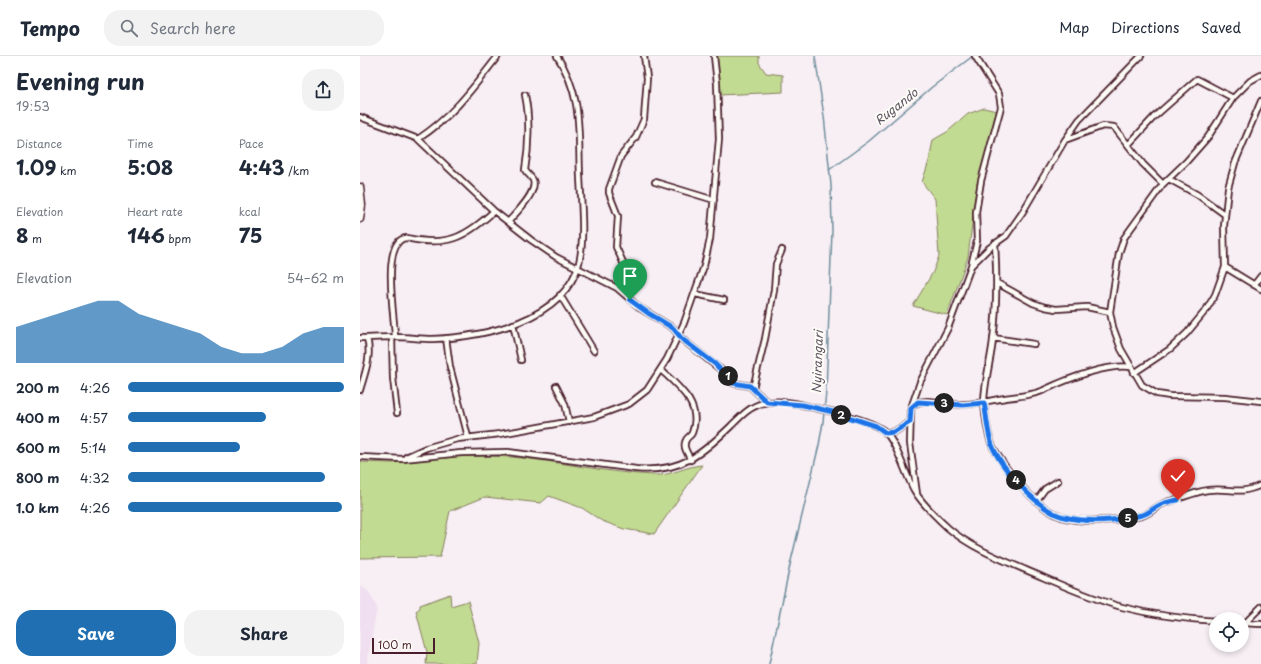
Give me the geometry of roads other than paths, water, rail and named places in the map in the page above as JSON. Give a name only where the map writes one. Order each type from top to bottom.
[{"type":"highway","points":[[360,188],[362,204],[360,219]]},
{"type":"street","points":[[418,139],[459,105],[498,56]]},
{"type":"street","points":[[360,338],[393,337],[431,339],[482,333],[524,320],[548,306],[560,295],[572,280],[577,268],[582,242],[578,116],[572,85],[565,68],[557,56]]},
{"type":"street","points":[[617,288],[627,271],[616,247],[618,216],[609,193],[609,189],[621,156],[636,137],[644,118],[648,78],[644,56]]},
{"type":"street","points":[[403,459],[440,443],[468,437],[500,434],[594,417],[629,404],[647,390],[661,370],[679,335],[695,294],[704,266],[710,239],[719,140],[714,56]]},
{"type":"street","points":[[918,496],[910,443],[911,408],[920,382],[948,328],[971,266],[976,246],[976,212],[981,181],[1001,107],[999,94],[975,56]]},
{"type":"street","points":[[971,266],[995,243],[1004,237],[1022,213],[1065,140],[1087,111],[1141,56]]},
{"type":"street","points":[[1261,75],[1250,80],[1233,98],[1208,137],[1163,184],[1124,238],[1119,253],[1110,312],[1113,327],[1121,350],[1142,385],[1156,394],[1170,396],[1225,397],[1261,401]]},
{"type":"street","points":[[1128,145],[1154,117],[1197,79],[1233,98]]},
{"type":"street","points":[[508,222],[525,202],[533,188],[532,179],[525,170],[528,146],[527,116],[524,95]]},
{"type":"street","points":[[1134,372],[1170,349],[1196,324],[1215,295],[1225,268],[1224,214],[1228,188],[1235,163],[1261,101]]},
{"type":"street","points":[[360,117],[418,139],[494,212],[556,257],[617,288],[640,308],[673,328],[682,339],[725,373],[733,383],[748,384],[767,402]]},
{"type":"street","points":[[1065,140],[1094,129],[1108,126],[1114,127],[1152,175],[1163,184]]},
{"type":"street","points":[[1169,179],[1198,195],[1224,214]]},
{"type":"street","points":[[655,182],[714,200]]},
{"type":"street","points":[[397,413],[393,378],[390,266],[393,254],[399,241],[403,238],[435,242],[454,239],[471,230],[494,212]]},
{"type":"street","points":[[995,243],[997,283],[993,338],[984,403],[993,447],[1012,475],[1026,492],[1062,517],[1111,520],[1143,515],[1158,506],[1206,490],[1246,491],[1261,485]]},
{"type":"street","points":[[753,388],[765,339],[774,290],[776,264],[782,250]]},
{"type":"street","points":[[1225,268],[1261,289]]},
{"type":"street","points":[[1254,285],[1261,276]]},
{"type":"street","points":[[997,283],[1033,303],[1045,307],[1056,309],[1087,307],[1110,312]]},
{"type":"street","points":[[695,294],[724,300]]},
{"type":"street","points":[[560,295],[594,351]]},
{"type":"street","points":[[513,324],[521,360]]},
{"type":"street","points":[[360,390],[369,356],[367,338]]},
{"type":"street","points":[[446,338],[450,366],[468,437]]},
{"type":"street","points":[[993,338],[1034,344]]},
{"type":"street","points":[[911,408],[921,401],[963,405],[984,403],[1039,392],[1061,382],[1108,368],[1122,366],[1131,367]]},
{"type":"street","points":[[661,370],[690,401],[693,410],[692,433],[685,441],[684,445],[691,460]]},
{"type":"street","points":[[556,386],[565,404],[569,422]]},
{"type":"street","points":[[360,456],[403,459],[461,452],[508,452],[646,470],[669,468],[691,460],[750,408],[767,402],[803,405],[833,412],[876,426],[886,433],[891,439],[905,473],[918,496],[941,521],[958,535],[1002,560],[1111,604],[1173,618],[1209,621]]},
{"type":"street","points":[[886,433],[894,432],[910,422]]},
{"type":"street","points":[[1036,500],[1044,489],[1058,481]]},
{"type":"street","points":[[1249,618],[1261,607]]},
{"type":"street","points":[[1249,623],[1261,624]]},
{"type":"waterway","name":"Nyirangari","points":[[769,664],[790,565],[819,445],[826,392],[832,231],[831,185],[824,116],[815,56]]},
{"type":"waterway","name":"Rugando","points":[[829,170],[869,141],[932,87],[973,56]]}]
